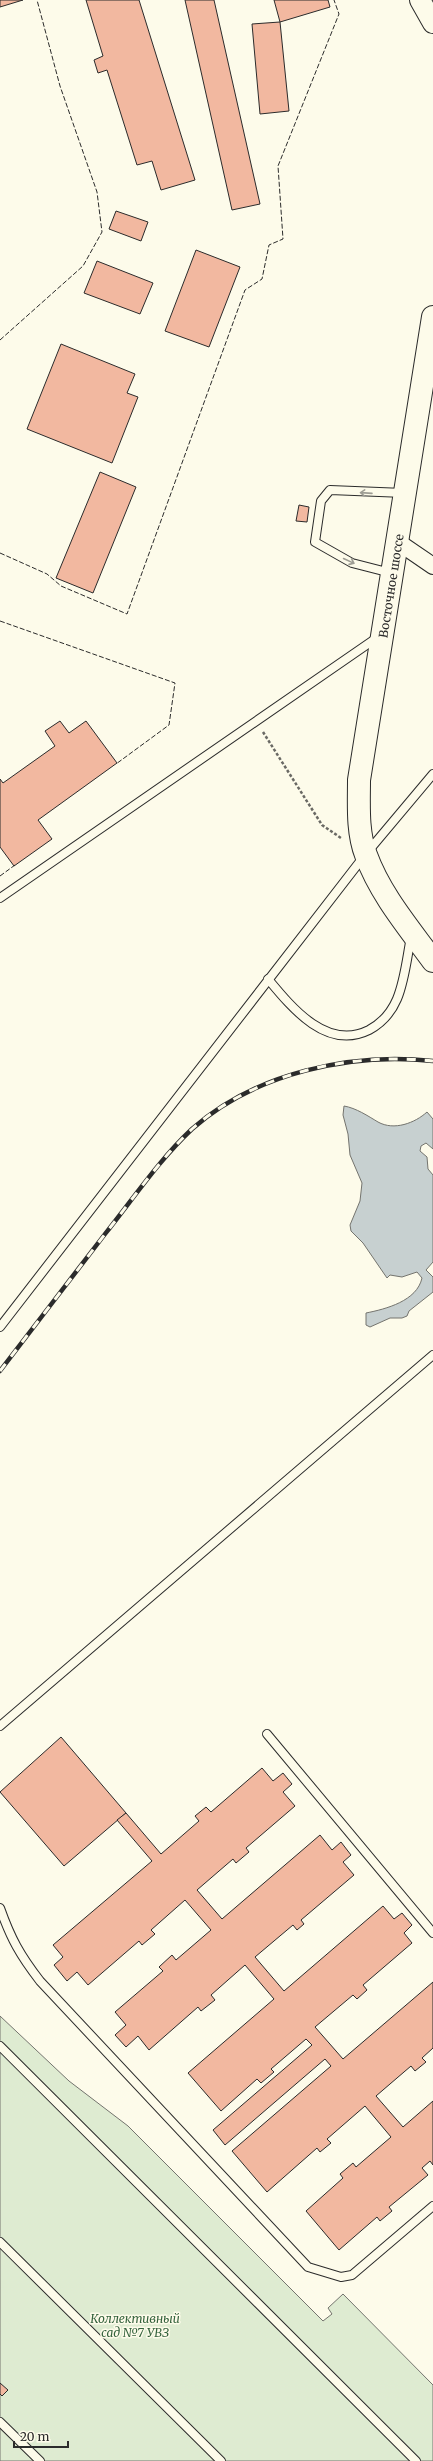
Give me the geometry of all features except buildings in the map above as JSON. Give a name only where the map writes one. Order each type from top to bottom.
[{"type":"main road","name":"Восточное шоссе","points":[[433,317],[384,633],[359,780],[359,817],[365,855],[385,894],[433,961]]},
{"type":"street","points":[[420,0],[433,23]]},
{"type":"street","points":[[398,542],[433,566]]},
{"type":"lane","points":[[393,573],[352,563],[315,542],[321,501],[330,490],[405,493]]},
{"type":"lane","points":[[1,897],[384,633]]},
{"type":"lane","points":[[0,1327],[365,855],[433,774]]},
{"type":"lane","points":[[268,979],[293,1006],[322,1030],[333,1034],[361,1034],[384,1020],[397,999],[412,932]]},
{"type":"lane","points":[[0,1726],[433,1355]]},
{"type":"lane","points":[[267,1734],[433,1933]]},
{"type":"lane","points":[[0,1908],[11,1939],[40,1981],[308,2267],[341,2277],[352,2275],[433,2206]]},
{"type":"lane","points":[[0,2046],[416,2461]]},
{"type":"lane","points":[[0,2242],[221,2461]]},
{"type":"lane","points":[[0,2422],[40,2461]]},
{"type":"path","points":[[256,722],[322,825],[365,855]]},
{"type":"green space","name":"Коллективный сад №7 УВЗ","points":[[0,2016],[69,2081],[128,2126],[323,2321],[332,2314],[328,2308],[343,2294],[433,2385],[433,2461],[0,2461]]},
{"type":"shaded area","points":[[344,1106],[357,1110],[384,1125],[397,1126],[404,1124],[417,1119],[427,1112],[433,1119],[433,1149],[426,1143],[421,1146],[420,1151],[427,1157],[428,1169],[433,1175],[433,1262],[426,1270],[433,1277],[433,1292],[409,1311],[407,1316],[402,1318],[390,1318],[370,1327],[366,1325],[366,1313],[400,1303],[414,1293],[422,1278],[417,1272],[402,1277],[390,1275],[387,1278],[363,1243],[351,1231],[350,1225],[360,1201],[362,1183],[350,1155],[348,1134],[343,1115]]},
{"type":"railway","points":[[0,1371],[157,1167],[192,1129],[217,1110],[245,1093],[274,1081],[305,1071],[337,1064],[370,1060],[402,1059],[433,1061]]},
{"type":"fence","points":[[0,340],[83,266],[102,232],[97,192],[60,86],[37,0]]},
{"type":"fence","points":[[0,553],[47,574],[61,586],[127,614],[245,290],[262,279],[269,245],[283,239],[278,166],[339,14],[334,0]]},
{"type":"fence","points":[[0,621],[175,683],[169,725],[116,764]]},
{"type":"fence","points":[[0,876],[15,865]]}]
